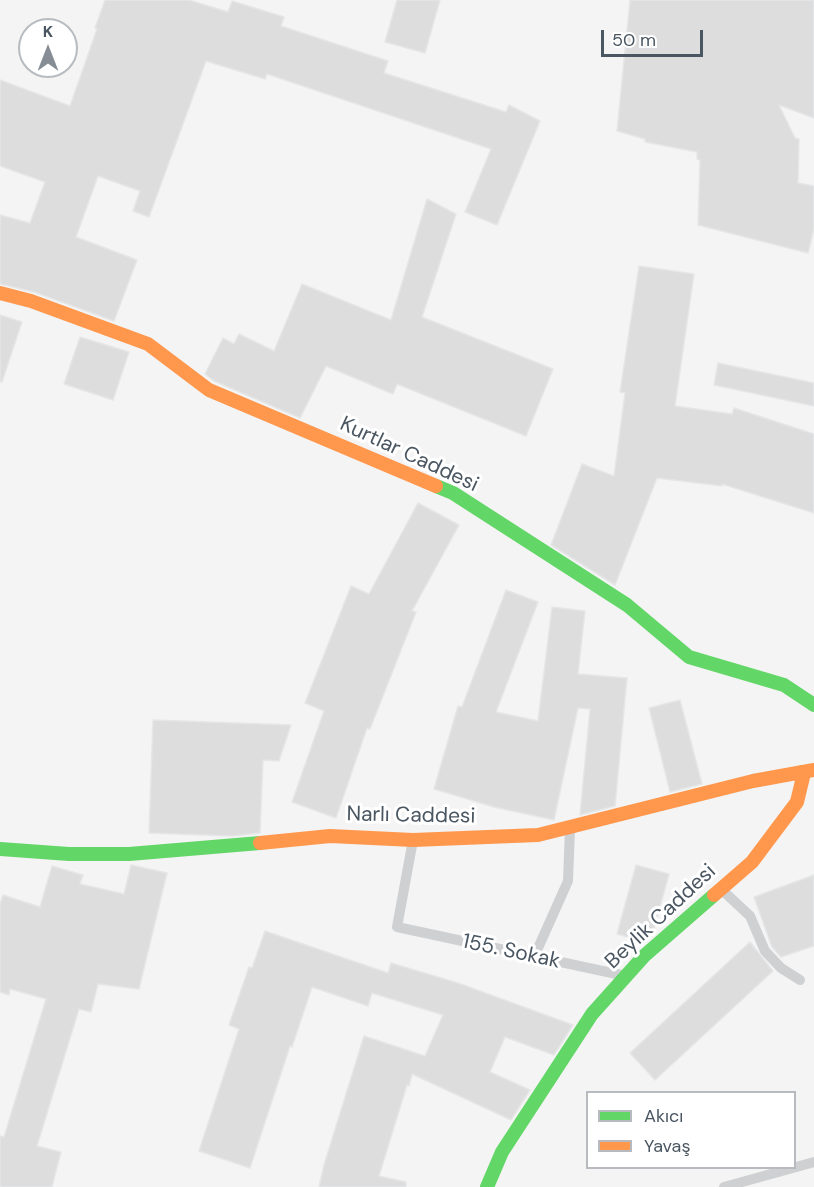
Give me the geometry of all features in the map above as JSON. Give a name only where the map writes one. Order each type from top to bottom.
[{"type":"street","name":"Kurtlar Caddesi","points":[[0,293],[31,301],[148,344],[209,390],[453,494],[627,605],[689,657],[784,685],[814,705]]},
{"type":"street","name":"Narlı Caddesi","points":[[0,849],[69,854],[129,854],[330,836],[413,840],[537,835],[753,781],[807,771]]},
{"type":"street","name":"Beylik Caddesi","points":[[487,1187],[502,1152],[592,1014],[666,936],[752,862],[797,802],[803,777],[807,771]]},
{"type":"street","points":[[534,957],[568,881],[570,828]]},
{"type":"street","name":"155. Sokak","points":[[413,840],[397,927],[626,976]]},
{"type":"street","points":[[721,889],[750,916],[765,951],[781,968],[800,980]]},
{"type":"street","points":[[796,1167],[814,1162]]},
{"type":"street","points":[[724,1187],[789,1169]]},
{"type":"building","points":[[105,0],[189,0],[228,12],[232,1],[284,17],[281,26],[388,61],[384,73],[506,112],[509,105],[540,121],[497,225],[465,212],[491,149],[267,74],[265,79],[206,61],[149,217],[133,211],[140,191],[98,176],[76,237],[137,260],[114,321],[34,292],[0,284],[0,215],[30,223],[45,182],[0,166],[0,80],[70,106]]},
{"type":"building","points":[[397,0],[440,0],[425,53],[385,42]]},
{"type":"building","points":[[630,0],[814,0],[814,118],[779,105],[795,138],[799,139],[798,183],[814,186],[814,229],[808,253],[698,225],[700,160],[697,159],[697,152],[645,142],[645,139],[617,131]]},
{"type":"building","points":[[427,199],[456,214],[422,317],[553,369],[526,436],[397,384],[393,394],[326,366],[300,418],[214,381],[205,374],[223,338],[234,344],[239,334],[274,351],[302,284],[391,320]]},
{"type":"building","points":[[639,266],[694,274],[675,406],[732,414],[734,408],[814,434],[814,513],[722,484],[722,486],[657,478],[615,585],[551,545],[582,464],[614,476],[625,393],[620,392]]},
{"type":"building","points":[[0,315],[22,322],[2,382],[0,382]]},
{"type":"building","points":[[80,337],[129,352],[113,400],[64,384]]},
{"type":"building","points":[[718,363],[814,383],[814,406],[714,385]]},
{"type":"building","points":[[418,503],[459,525],[412,611],[416,612],[370,729],[367,728],[336,818],[292,802],[324,711],[305,703],[351,586],[369,594]]},
{"type":"building","points":[[506,590],[538,602],[496,712],[538,721],[552,607],[585,611],[578,674],[627,678],[615,806],[580,815],[590,709],[578,708],[554,820],[494,807],[434,789],[458,706],[462,707]]},
{"type":"building","points":[[680,700],[702,784],[670,792],[649,708]]},
{"type":"building","points":[[153,720],[291,725],[279,761],[263,760],[260,833],[232,836],[149,833]]},
{"type":"building","points":[[131,865],[167,873],[139,989],[98,984],[91,1012],[79,1009],[37,1146],[61,1152],[52,1187],[0,1187],[0,1136],[4,1137],[46,999],[10,989],[9,995],[0,992],[0,904],[3,895],[40,907],[52,866],[83,875],[80,884],[124,894]]},
{"type":"building","points":[[636,865],[669,874],[652,936],[646,942],[617,934]]},
{"type":"building","points":[[814,875],[814,946],[781,957],[772,947],[754,897]]},
{"type":"building","points":[[265,931],[388,973],[391,963],[458,983],[573,1025],[554,1055],[505,1037],[490,1072],[530,1090],[511,1120],[412,1074],[379,1176],[406,1182],[406,1187],[319,1187],[364,1036],[425,1056],[443,1015],[372,993],[368,1006],[312,987],[250,1168],[199,1151],[239,1029],[229,1025],[249,967],[252,968]]},
{"type":"building","points":[[750,942],[773,971],[655,1080],[630,1053]]},
{"type":"traffic: fast","points":[[436,486],[453,493],[627,605],[689,657],[784,685],[814,705]]},
{"type":"traffic: fast","points":[[0,849],[69,854],[129,854],[260,843]]},
{"type":"traffic: fast","points":[[487,1187],[502,1152],[592,1014],[644,956],[714,895]]},
{"type":"traffic: slow","points":[[0,293],[31,301],[148,344],[209,390],[436,486]]},
{"type":"traffic: slow","points":[[260,843],[330,836],[413,840],[538,835],[753,781],[814,770]]},
{"type":"traffic: slow","points":[[714,895],[752,862],[797,802],[803,777],[801,772]]}]
